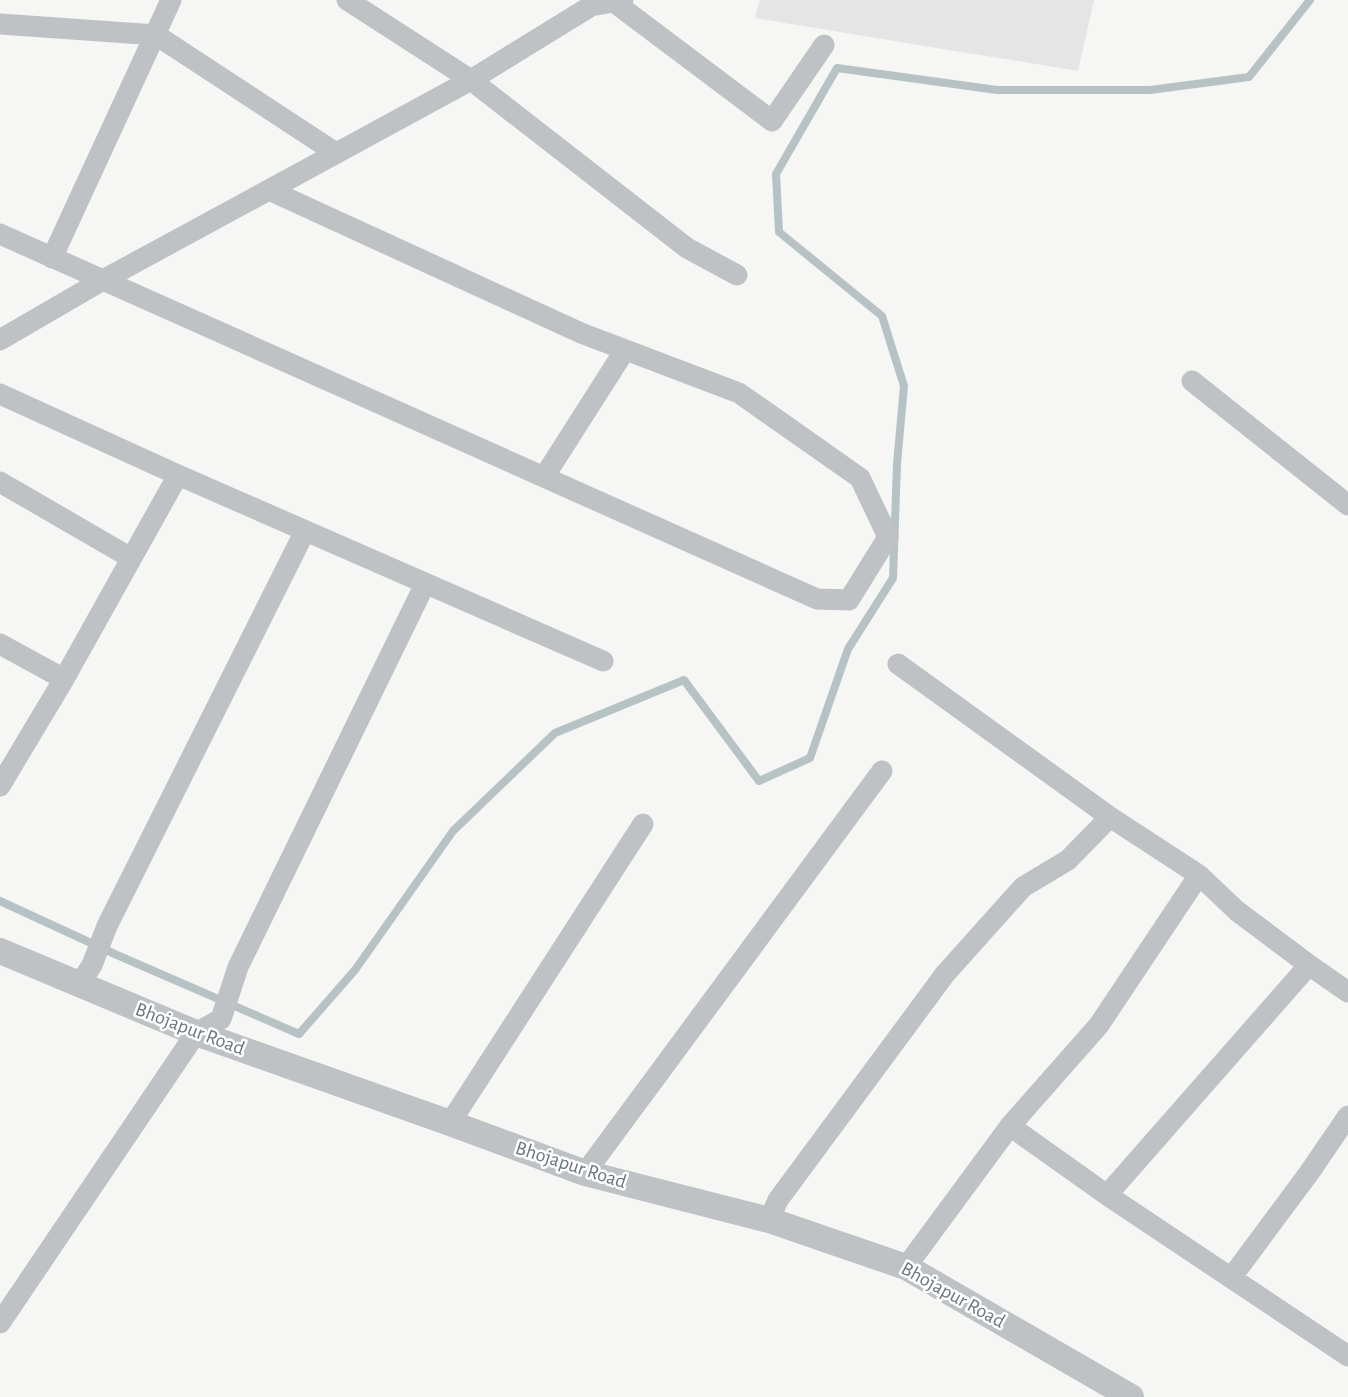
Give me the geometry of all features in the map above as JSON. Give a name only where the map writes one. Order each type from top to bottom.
[{"type":"street","points":[[52,258],[171,0]]},
{"type":"street","points":[[346,0],[371,6],[687,248],[737,274]]},
{"type":"street","points":[[0,340],[103,280],[470,80],[589,3],[619,1],[772,121],[824,45]]},
{"type":"street","points":[[0,24],[156,35],[336,154]]},
{"type":"street","points":[[0,234],[817,598],[849,600],[888,537],[860,478],[739,393],[581,333],[269,190]]},
{"type":"street","points":[[544,477],[625,350]]},
{"type":"street","points":[[1192,381],[1348,505]]},
{"type":"street","points":[[0,394],[178,475],[603,662]]},
{"type":"street","points":[[0,786],[64,679],[178,475]]},
{"type":"street","points":[[0,482],[132,558]]},
{"type":"street","points":[[86,975],[107,926],[305,531]]},
{"type":"street","points":[[0,1323],[196,1033],[221,1019],[238,967],[425,584]]},
{"type":"street","points":[[0,644],[64,679]]},
{"type":"street","points":[[898,664],[1110,817],[1199,875],[1237,911],[1348,992]]},
{"type":"street","points":[[585,1173],[882,771]]},
{"type":"street","points":[[769,1220],[778,1200],[945,974],[1023,888],[1068,860],[1110,817]]},
{"type":"street","points":[[450,1123],[643,824]]},
{"type":"street","points":[[906,1267],[1010,1126],[1099,1025],[1199,875]]},
{"type":"street","name":"Bhojapur Road","points":[[0,951],[86,975],[196,1033],[585,1173],[769,1220],[906,1267],[1131,1397]]},
{"type":"street","points":[[1107,1195],[1309,965]]},
{"type":"street","points":[[1231,1278],[1309,1173],[1348,1116]]},
{"type":"street","points":[[1010,1126],[1107,1195],[1348,1356]]},
{"type":"shaded area","points":[[760,0],[1094,0],[1078,71],[755,18]]},
{"type":"waterway","points":[[0,901],[117,955],[299,1034],[355,970],[453,831],[555,733],[684,680],[759,781],[810,758],[848,649],[893,578],[897,464],[904,386],[882,316],[779,232],[776,174],[837,68],[997,90],[1150,90],[1249,77],[1310,0]]}]
